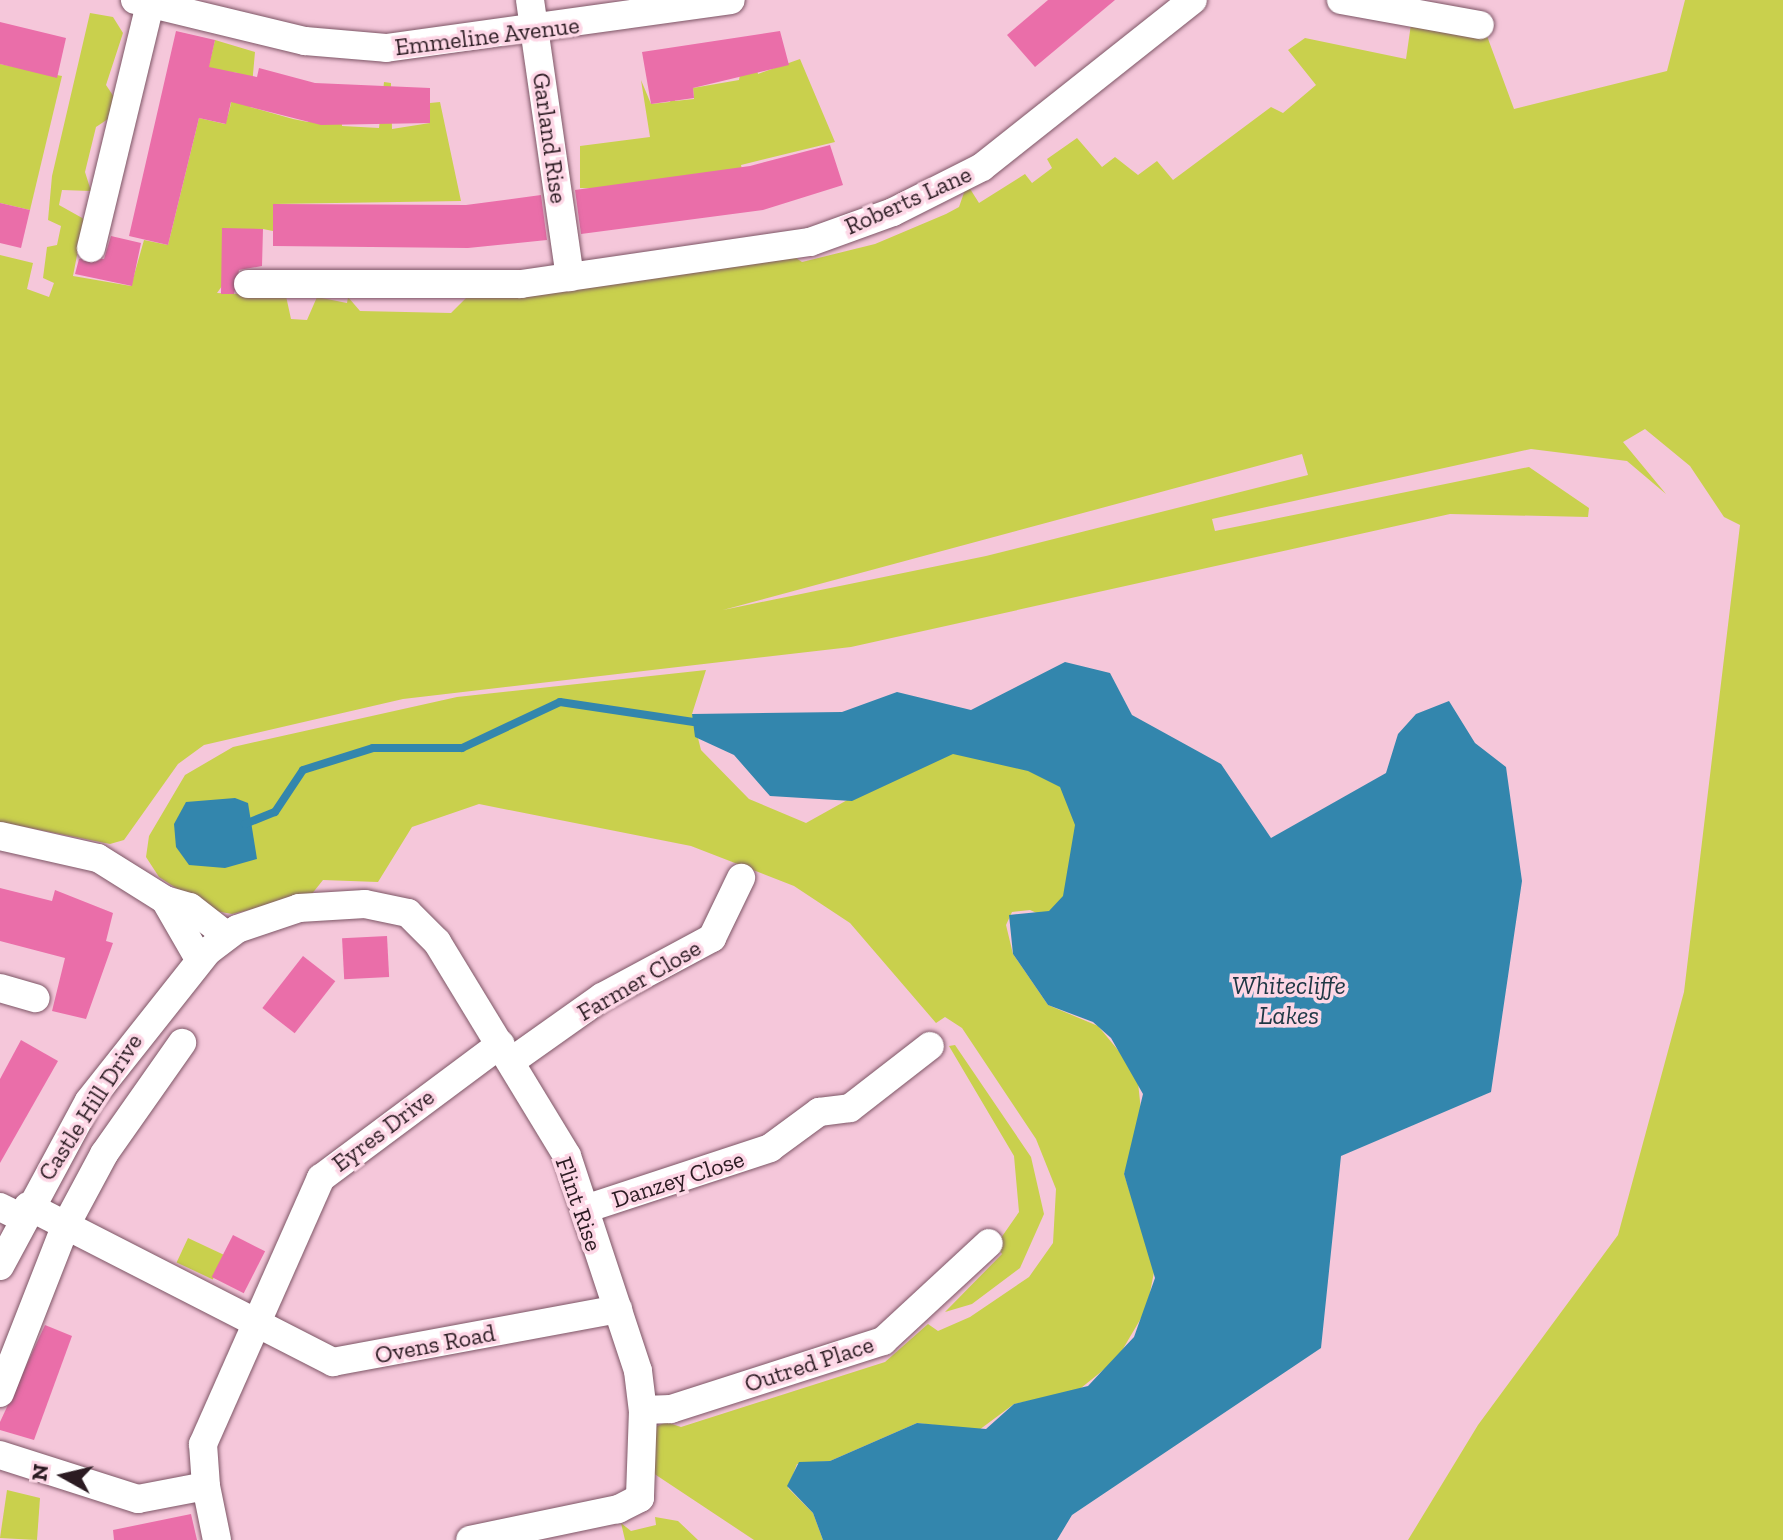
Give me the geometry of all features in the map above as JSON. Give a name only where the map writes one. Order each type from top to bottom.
[{"type":"street","name":"Garland Rise","points":[[530,0],[570,277]]},
{"type":"street","name":"Emmeline Avenue","points":[[145,1],[318,43],[404,47],[534,32],[731,0]]},
{"type":"street","name":"Roberts Lane","points":[[248,284],[482,286],[570,277],[810,242],[893,212],[982,167],[1050,119],[1193,0]]},
{"type":"street","points":[[1341,0],[1480,25]]},
{"type":"street","points":[[91,248],[145,1]]},
{"type":"street","points":[[0,836],[98,858],[165,900],[190,907],[226,935]]},
{"type":"street","name":"Farmer Close","points":[[507,1052],[712,938],[741,878]]},
{"type":"street","points":[[165,900],[199,959]]},
{"type":"street","name":"Flint Rise","points":[[226,935],[311,906],[401,910],[432,935],[507,1052],[567,1156],[618,1309],[643,1410],[640,1498],[618,1509],[470,1540]]},
{"type":"street","name":"Castle Hill Drive","points":[[0,1266],[17,1210],[109,1071],[199,959],[226,935]]},
{"type":"street","points":[[0,988],[36,998]]},
{"type":"street","points":[[0,1393],[66,1225],[104,1154],[182,1043]]},
{"type":"street","name":"Danzey Close","points":[[585,1209],[770,1148],[819,1112],[850,1108],[930,1046]]},
{"type":"street","name":"Eyres Drive","points":[[206,1486],[203,1444],[259,1328],[262,1299],[323,1176],[507,1052]]},
{"type":"street","points":[[17,1210],[66,1225],[259,1328]]},
{"type":"street","name":"Outred Place","points":[[643,1410],[671,1409],[883,1341],[989,1243]]},
{"type":"street","name":"Ovens Road","points":[[259,1328],[338,1362],[618,1309]]},
{"type":"street","points":[[0,1455],[146,1500],[206,1486],[217,1540]]},
{"type":"green space","points":[[1685,0],[1783,0],[1783,1540],[1408,1540],[1478,1425],[1618,1235],[1684,992],[1740,525],[1724,517],[1690,466],[1645,429],[1623,442],[1666,494],[1627,461],[1531,449],[1212,519],[1215,531],[1529,467],[1589,508],[1588,517],[1450,514],[851,647],[403,699],[204,745],[178,764],[124,840],[110,844],[0,822],[0,255],[33,263],[27,289],[49,297],[54,283],[43,278],[47,247],[57,245],[61,226],[48,220],[52,176],[90,13],[113,17],[123,33],[106,85],[114,97],[108,119],[96,127],[85,172],[91,191],[62,190],[59,205],[84,219],[73,276],[131,286],[144,240],[168,245],[199,118],[225,124],[238,73],[208,69],[215,40],[255,52],[250,107],[293,119],[308,122],[343,87],[342,126],[379,128],[384,82],[391,83],[392,129],[430,123],[430,103],[440,102],[461,201],[273,204],[273,231],[263,229],[217,293],[286,296],[291,319],[307,320],[317,297],[347,303],[348,297],[360,311],[451,313],[466,298],[515,297],[790,254],[802,262],[875,244],[946,214],[959,207],[967,184],[979,203],[1025,174],[1032,183],[1052,168],[1047,159],[1077,138],[1102,167],[1115,157],[1138,175],[1157,161],[1173,180],[1271,107],[1283,113],[1316,85],[1288,50],[1305,38],[1406,59],[1411,24],[1487,36],[1514,109],[1667,71]],"holes":[[[1302,454],[1308,475],[986,556],[723,610]]]},
{"type":"green space","points":[[752,52],[758,74],[800,59],[835,142],[741,165],[747,193],[580,188],[580,146],[650,137],[641,80],[651,104],[670,102],[673,92],[675,101],[694,99],[693,88],[739,80],[744,54]]},
{"type":"green space","points":[[0,64],[62,76],[30,210],[0,203]]},
{"type":"green space","points":[[706,670],[692,714],[701,750],[749,799],[806,823],[1068,677],[1230,999],[1030,910],[1012,912],[1006,925],[1013,954],[1048,1005],[1098,1026],[1137,1073],[1142,1120],[1124,1174],[1155,1267],[1147,1308],[1117,1359],[1076,1392],[1014,1404],[979,1430],[917,1423],[830,1461],[797,1464],[788,1488],[813,1513],[823,1540],[754,1540],[653,1473],[653,1428],[666,1422],[681,1427],[885,1362],[928,1324],[938,1331],[970,1317],[1029,1277],[1053,1243],[1056,1189],[1036,1139],[962,1028],[945,1017],[936,1023],[850,923],[794,886],[691,846],[479,804],[412,827],[378,882],[323,880],[311,895],[232,914],[210,910],[159,877],[146,857],[149,836],[185,775],[233,747],[457,697]]},
{"type":"green space","points":[[955,1045],[1031,1157],[1044,1214],[1020,1268],[972,1304],[945,1312],[1002,1254],[996,1245],[1019,1212],[1014,1156],[949,1046]]},
{"type":"green space","points":[[188,1238],[224,1255],[213,1279],[177,1262]]},
{"type":"green space","points":[[7,1490],[40,1498],[37,1540],[0,1538]]},
{"type":"green space","points":[[655,1517],[678,1521],[698,1540],[625,1540],[621,1523],[631,1531],[656,1525]]},
{"type":"water","name":"Whitecliffe Lakes","points":[[1065,662],[1110,673],[1132,715],[1221,764],[1271,838],[1386,773],[1398,734],[1416,714],[1449,701],[1475,743],[1506,767],[1522,881],[1491,1092],[1341,1156],[1321,1348],[1072,1515],[1057,1540],[823,1540],[813,1513],[787,1486],[799,1462],[830,1461],[917,1423],[986,1429],[1014,1404],[1088,1386],[1134,1337],[1155,1278],[1124,1174],[1143,1094],[1111,1038],[1093,1022],[1048,1005],[1013,954],[1009,915],[1049,911],[1063,896],[1075,825],[1060,787],[1028,771],[953,754],[852,801],[770,796],[734,755],[695,737],[692,714],[842,712],[897,692],[971,710]]},
{"type":"water","points":[[235,798],[248,803],[257,859],[225,868],[189,865],[176,847],[174,824],[186,802]]},
{"type":"building","points":[[1048,0],[1115,0],[1035,67],[1007,35]]},
{"type":"building","points":[[0,22],[66,38],[57,78],[0,64]]},
{"type":"building","points":[[176,31],[215,40],[209,67],[257,77],[259,68],[315,83],[430,88],[430,123],[321,125],[231,102],[226,124],[199,118],[168,245],[129,236]]},
{"type":"building","points":[[780,31],[789,65],[693,88],[694,98],[651,104],[642,52]]},
{"type":"building","points":[[830,145],[843,185],[763,210],[581,234],[575,190],[750,166]]},
{"type":"building","points":[[541,195],[547,240],[468,248],[273,246],[273,204],[466,205]]},
{"type":"building","points":[[0,203],[30,210],[21,248],[0,243]]},
{"type":"building","points":[[222,228],[263,229],[262,266],[239,270],[234,294],[221,294]]},
{"type":"building","points":[[111,236],[141,243],[132,286],[75,274],[79,259],[104,259]]},
{"type":"building","points":[[0,888],[52,901],[55,890],[113,913],[106,941],[113,943],[86,1019],[52,1011],[65,958],[0,941]]},
{"type":"building","points":[[387,936],[389,977],[344,979],[342,938]]},
{"type":"building","points":[[303,956],[335,981],[295,1033],[262,1008]]},
{"type":"building","points":[[21,1040],[58,1061],[0,1163],[0,1079]]},
{"type":"building","points":[[233,1235],[265,1251],[244,1293],[212,1277]]},
{"type":"building","points":[[45,1325],[72,1336],[34,1440],[0,1430],[0,1422]]},
{"type":"building","points":[[191,1514],[197,1540],[114,1540],[113,1530]]},
{"type":"waterway","points":[[245,824],[275,812],[303,770],[373,748],[462,748],[560,702],[694,722]]}]
